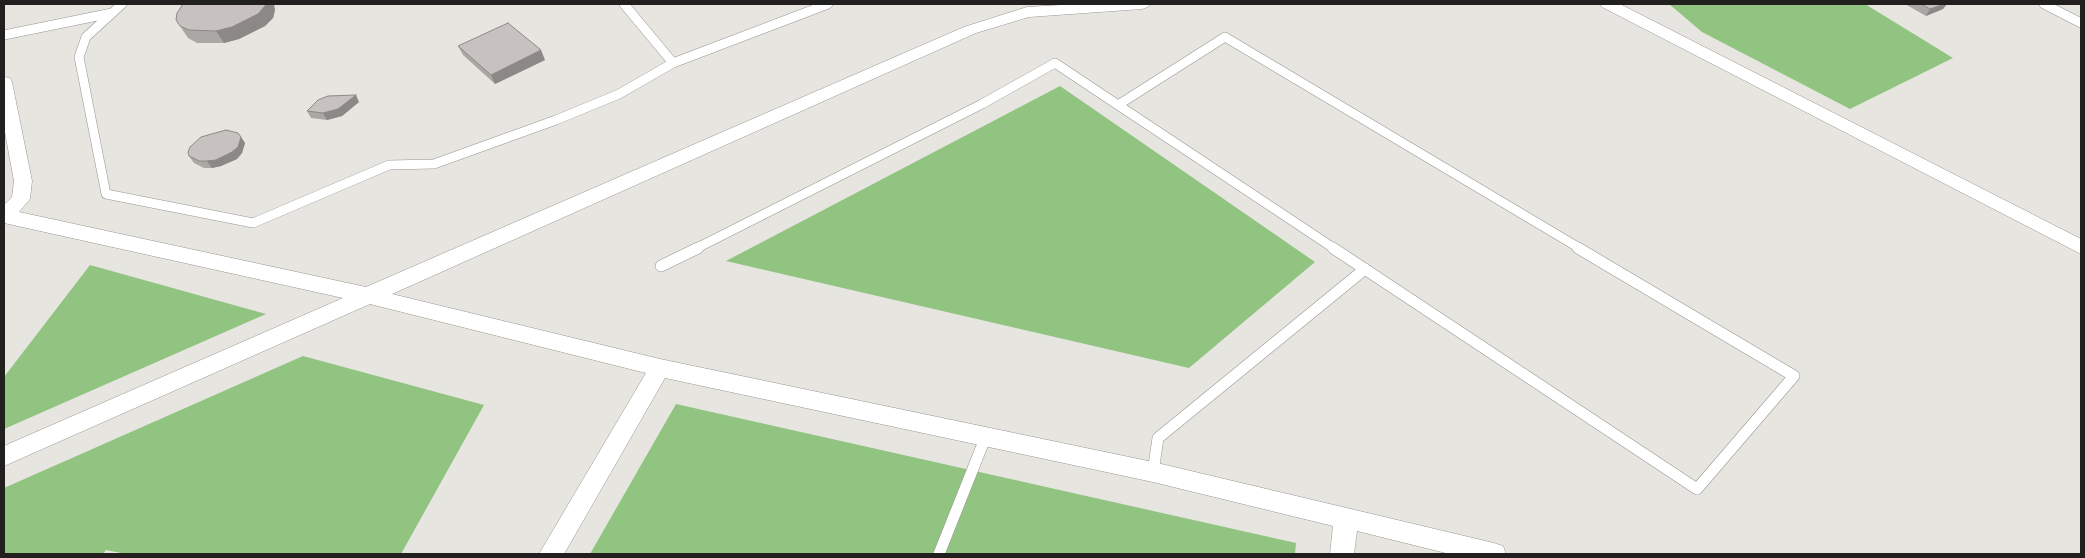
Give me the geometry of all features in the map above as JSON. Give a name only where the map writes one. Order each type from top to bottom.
[{"type":"street","points":[[4,456],[970,30],[1026,12],[1142,4]]},
{"type":"street","points":[[1608,4],[2081,247]]},
{"type":"street","points":[[4,82],[23,181],[21,199],[5,216]]},
{"type":"street","points":[[5,216],[366,295],[660,368],[1153,472],[1346,520],[1494,554]]},
{"type":"street","points":[[551,554],[660,368]]},
{"type":"street","points":[[1342,554],[1346,520]]},
{"type":"lane","points":[[122,4],[86,37],[79,57],[106,194],[253,222],[389,165],[434,164],[556,120],[619,94],[673,63],[828,4]]},
{"type":"lane","points":[[624,4],[673,63]]},
{"type":"lane","points":[[2044,4],[2081,23]]},
{"type":"lane","points":[[4,34],[112,13]]},
{"type":"lane","points":[[661,266],[982,104],[1054,63],[1697,489],[1794,376],[1225,37],[1118,105]]},
{"type":"lane","points":[[1153,472],[1158,438],[1365,269]]},
{"type":"lane","points":[[939,554],[986,436]]},
{"type":"green space","points":[[1669,4],[1865,4],[1953,58],[1850,109],[1702,32]]},
{"type":"green space","points":[[1060,86],[1315,262],[1189,368],[726,261]]},
{"type":"green space","points":[[90,265],[266,314],[4,429],[4,377]]},
{"type":"green space","points":[[303,356],[484,405],[401,554],[126,554],[106,550],[103,554],[4,554],[4,488]]},
{"type":"green space","points":[[676,404],[1296,543],[1295,554],[590,554]]},
{"type":"building","points":[[183,4],[266,4],[258,14],[232,27],[216,31],[189,30],[180,26],[176,20],[177,13]]},
{"type":"building","points":[[1921,4],[1944,4],[1930,9]]},
{"type":"building","points":[[508,23],[541,50],[491,75],[458,46]]},
{"type":"building","points":[[356,95],[338,109],[323,113],[307,111],[318,100],[328,96]]},
{"type":"building","points":[[226,130],[238,133],[241,137],[238,147],[232,152],[216,160],[207,161],[199,161],[189,156],[190,147],[201,137]]}]
